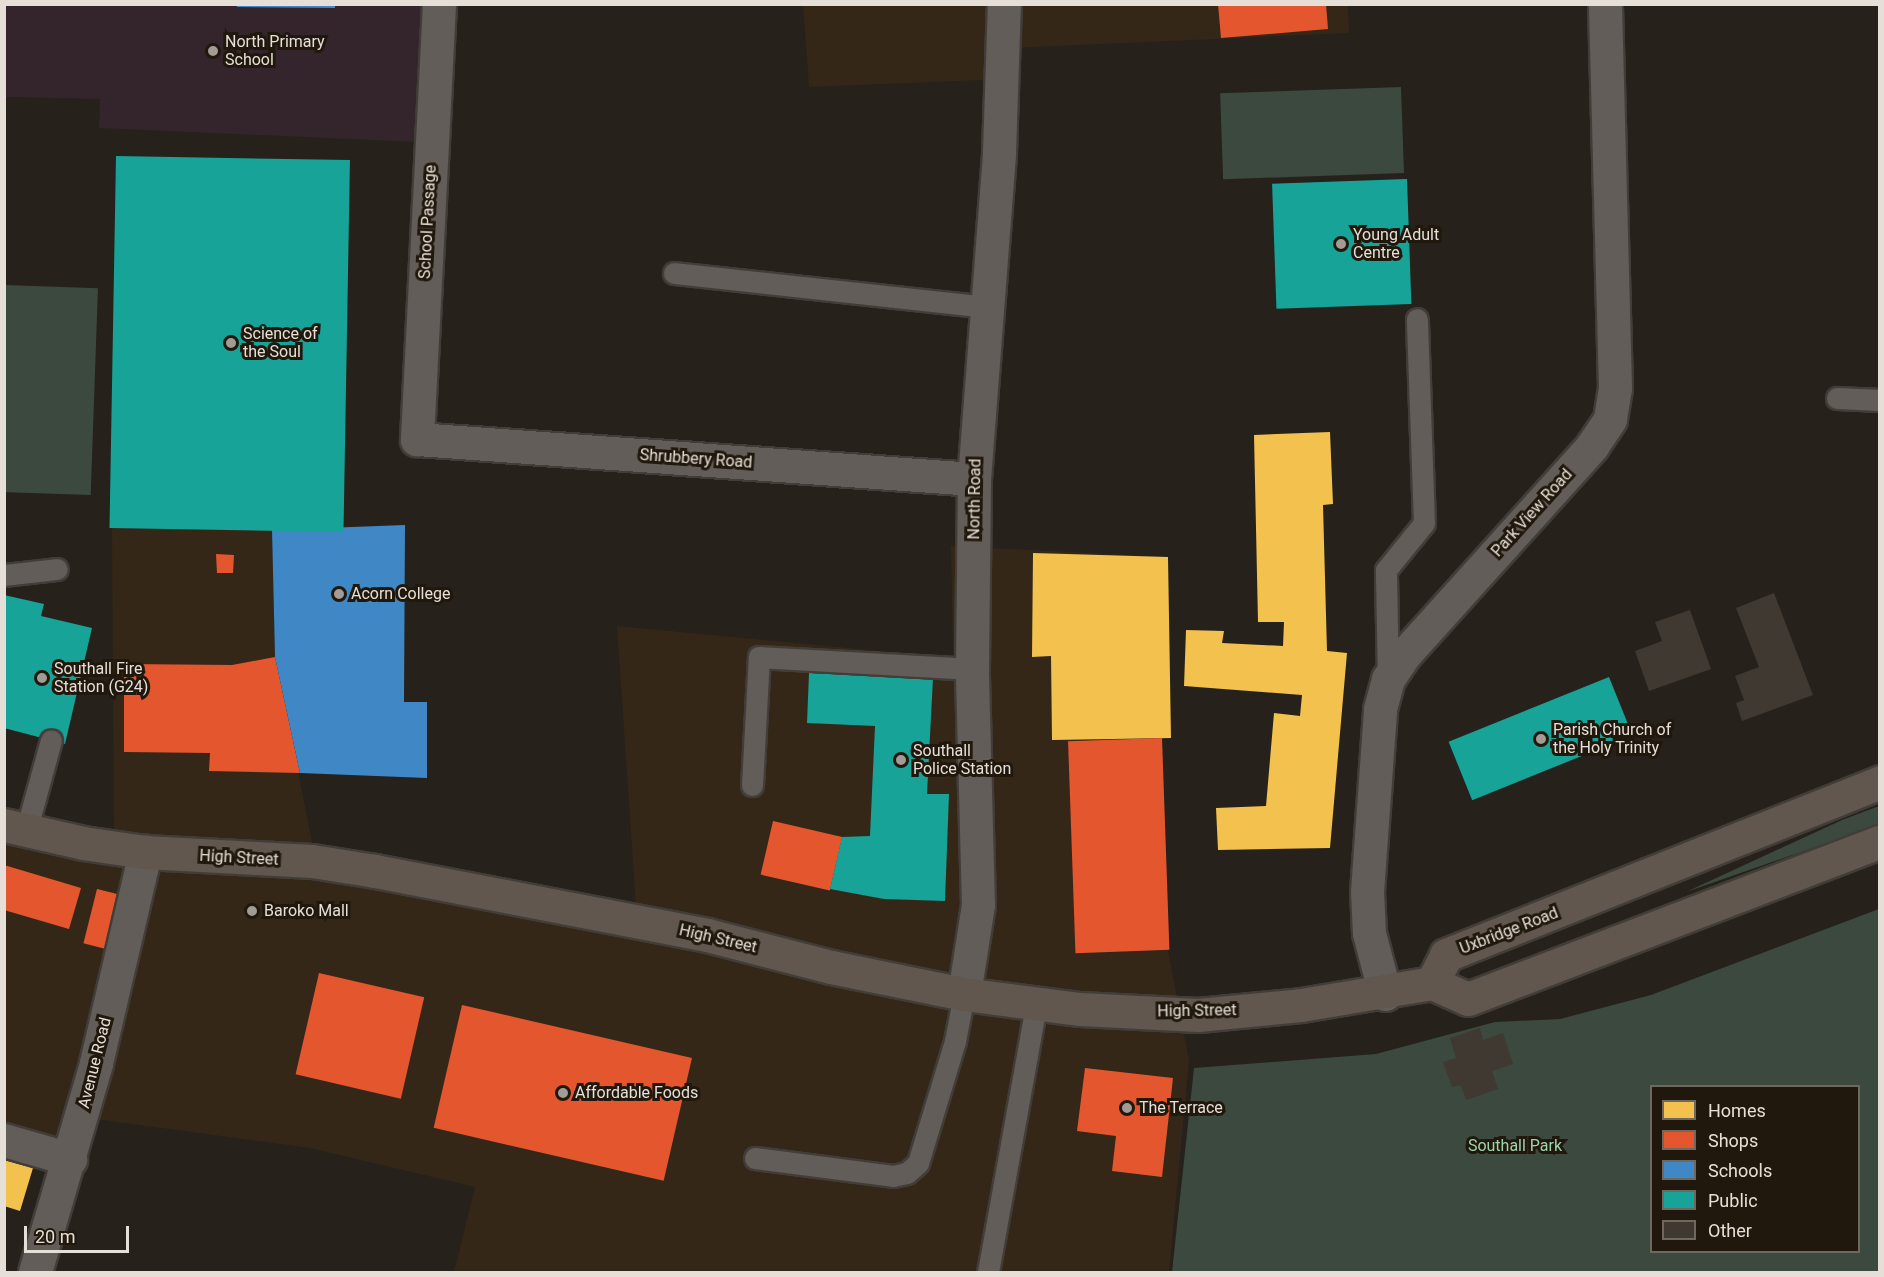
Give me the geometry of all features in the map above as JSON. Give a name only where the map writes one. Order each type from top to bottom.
[{"type":"main road","name":"Uxbridge Road","points":[[1432,982],[1446,955],[1880,782]]},
{"type":"main road","name":"High Street","points":[[15,828],[145,852],[312,861],[375,871],[707,935],[831,967],[964,994],[1036,1004],[1198,1015],[1385,994],[1432,982]]},
{"type":"main road","points":[[1432,982],[1468,999],[1880,842]]},
{"type":"street","name":"School Passage","points":[[417,439],[440,4]]},
{"type":"street","name":"North Road","points":[[964,994],[978,905],[972,669],[974,479],[1000,128],[1004,4]]},
{"type":"street","name":"Park View Road","points":[[1385,994],[1370,933],[1367,892],[1380,709],[1388,679],[1406,654],[1592,446],[1610,419],[1615,388],[1605,4]]},
{"type":"street","name":"Shrubbery Road","points":[[417,439],[974,479]]},
{"type":"street","name":"Avenue Road","points":[[38,1272],[70,1159],[145,852]]},
{"type":"street","points":[[4,1140],[70,1159]]},
{"type":"lane","points":[[674,273],[986,307]]},
{"type":"lane","points":[[1388,679],[1386,570],[1424,523],[1417,318]]},
{"type":"lane","points":[[1836,398],[1880,400]]},
{"type":"lane","points":[[4,575],[57,569]]},
{"type":"lane","points":[[753,786],[759,657],[972,669]]},
{"type":"lane","points":[[15,828],[51,740]]},
{"type":"lane","points":[[755,1158],[893,1176],[907,1173],[918,1163],[956,1041],[964,994]]},
{"type":"lane","points":[[988,1272],[1036,1004]]},
{"type":"shaded area","name":"North Primary School","points":[[5,5],[424,5],[417,142],[99,128],[100,99],[5,97]]},
{"type":"shaded area","points":[[803,5],[1348,5],[1349,33],[1013,48],[1007,79],[809,87]]},
{"type":"shaded area","points":[[112,528],[272,530],[275,657],[314,852],[636,907],[617,626],[953,658],[951,546],[1168,557],[1171,738],[1162,739],[1168,950],[1189,1061],[1169,1272],[454,1272],[475,1187],[310,1148],[81,1117],[70,1159],[5,1140],[4,811],[114,842]]},
{"type":"green space","points":[[1401,87],[1404,173],[1223,179],[1220,93]]},
{"type":"green space","points":[[5,285],[98,288],[91,495],[4,492]]},
{"type":"green space","points":[[1879,806],[1879,825],[1686,892],[1842,820]]},
{"type":"green space","name":"Southall Park","points":[[1879,909],[1879,1272],[1172,1272],[1194,1068],[1376,1054],[1495,1022],[1560,1019],[1651,995]]},
{"type":"building: Homes","points":[[1330,432],[1333,504],[1323,505],[1327,651],[1347,653],[1330,848],[1218,850],[1216,808],[1266,806],[1274,713],[1300,716],[1302,695],[1184,686],[1186,630],[1224,631],[1222,643],[1283,646],[1284,622],[1258,622],[1254,435]]},
{"type":"building: Homes","points":[[1033,553],[1168,557],[1171,738],[1052,740],[1051,656],[1032,657]]},
{"type":"building: Homes","points":[[4,1160],[33,1168],[20,1211],[4,1206]]},
{"type":"building: Shops","points":[[1218,4],[1326,4],[1328,29],[1221,38]]},
{"type":"building: Shops","points":[[216,554],[234,555],[233,573],[217,573]]},
{"type":"building: Shops","points":[[275,657],[300,773],[209,771],[210,753],[124,752],[124,664],[232,665]]},
{"type":"building: Shops","points":[[1162,738],[1169,950],[1075,953],[1068,741]]},
{"type":"building: Shops","points":[[773,821],[842,837],[830,891],[761,875]]},
{"type":"building: Shops","points":[[4,865],[81,888],[69,929],[4,910]]},
{"type":"building: Shops","points":[[97,889],[121,895],[108,949],[83,943]]},
{"type":"building: Shops","points":[[319,973],[424,997],[401,1099],[296,1074]]},
{"type":"building: Shops","name":"Affordable Foods","points":[[462,1005],[692,1058],[664,1181],[434,1128]]},
{"type":"building: Shops","points":[[1085,1068],[1173,1078],[1162,1177],[1112,1171],[1116,1136],[1077,1131]]},
{"type":"building: Schools","points":[[237,4],[335,4],[335,8],[237,7]]},
{"type":"building: Schools","name":"Acorn College","points":[[405,525],[404,702],[427,702],[427,778],[300,773],[275,657],[272,530]]},
{"type":"building: Public","name":"Science of the Soul","points":[[116,156],[350,160],[343,532],[110,528]]},
{"type":"building: Public","name":"Young Adult Centre","points":[[1407,179],[1411,304],[1276,309],[1272,184]]},
{"type":"building: Public","name":"Southall Fire Station (G24)","points":[[4,595],[44,604],[41,616],[92,628],[65,744],[4,728]]},
{"type":"building: Public","name":"Southall Police Station","points":[[809,673],[933,678],[927,794],[949,794],[945,901],[884,899],[830,889],[842,837],[870,836],[875,726],[807,723]]},
{"type":"building: Public","name":"Parish Church of the Holy Trinity","points":[[1609,677],[1633,735],[1472,800],[1449,742]]},
{"type":"building: Other","points":[[1774,593],[1813,695],[1742,721],[1736,703],[1744,700],[1735,676],[1759,667],[1736,608]]},
{"type":"building: Other","points":[[1690,610],[1711,669],[1649,691],[1635,651],[1662,641],[1655,622]]},
{"type":"building: Other","points":[[1480,1028],[1483,1040],[1503,1033],[1513,1064],[1492,1071],[1498,1089],[1466,1100],[1461,1085],[1452,1087],[1443,1062],[1456,1058],[1450,1038]]},
{"type":"place","name":"North Primary School","points":[[213,51]]},
{"type":"place","name":"Young Adult Centre","points":[[1341,244]]},
{"type":"place","name":"Science of the Soul","points":[[231,343]]},
{"type":"place","name":"Acorn College","points":[[339,594]]},
{"type":"place","name":"Southall Fire Station (G24)","points":[[42,678]]},
{"type":"place","name":"Parish Church of the Holy Trinity","points":[[1541,739]]},
{"type":"place","name":"Southall Police Station","points":[[901,760]]},
{"type":"place","name":"Baroko Mall","points":[[252,911]]},
{"type":"place","name":"Affordable Foods","points":[[563,1093]]},
{"type":"place","name":"The Terrace","points":[[1127,1108]]}]
